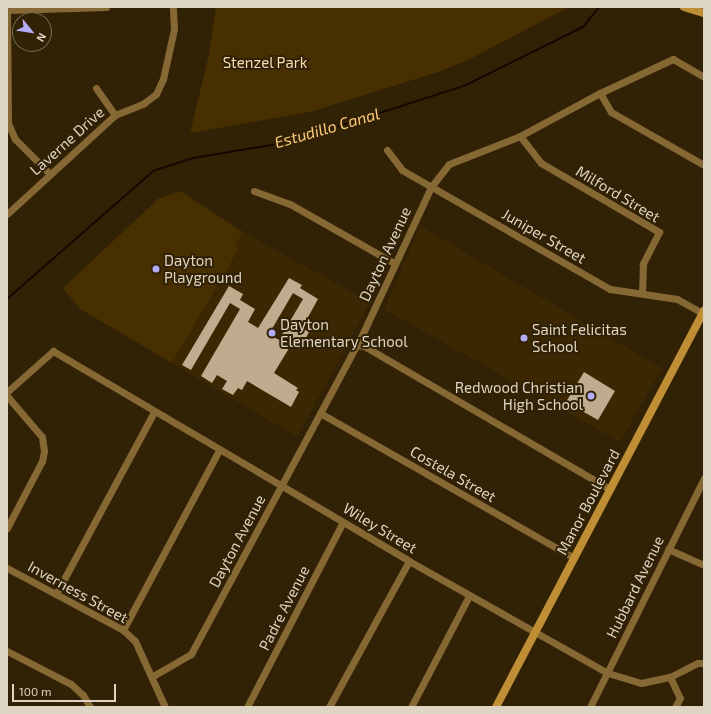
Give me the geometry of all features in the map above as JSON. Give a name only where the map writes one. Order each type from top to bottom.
[{"type":"street","points":[[50,174],[15,139],[8,123],[7,10],[106,7]]},
{"type":"street","name":"Laverne Drive","points":[[7,214],[115,115],[144,103],[156,94],[163,79],[174,29],[173,7]]},
{"type":"street","points":[[684,7],[704,13]]},
{"type":"street","name":"Dayton Avenue","points":[[153,676],[191,654],[357,345],[394,263],[431,187],[449,164],[520,136],[600,93],[673,60],[704,77]]},
{"type":"street","points":[[96,88],[115,115]]},
{"type":"street","points":[[600,93],[611,112],[704,165]]},
{"type":"street","name":"Milford Street","points":[[520,136],[541,164],[659,232],[643,264],[642,293]]},
{"type":"street","name":"Juniper Street","points":[[387,150],[402,170],[610,290],[642,293],[677,299],[704,312]]},
{"type":"street","points":[[254,191],[290,204],[394,263]]},
{"type":"street","name":"Manor Boulevard","points":[[496,707],[704,312]]},
{"type":"street","points":[[357,345],[364,346],[610,489]]},
{"type":"street","name":"Wiley Street","points":[[7,392],[53,351],[154,412],[469,596],[608,673],[641,683],[670,677],[698,663],[704,663]]},
{"type":"street","points":[[7,396],[42,437],[44,451],[42,460],[7,528]]},
{"type":"street","points":[[56,594],[154,412]]},
{"type":"street","name":"Costela Street","points":[[320,413],[574,558]]},
{"type":"street","points":[[123,630],[219,450]]},
{"type":"street","name":"Hubbard Avenue","points":[[590,707],[704,478]]},
{"type":"street","name":"Padre Avenue","points":[[247,707],[343,522]]},
{"type":"street","points":[[668,548],[704,565]]},
{"type":"street","points":[[330,707],[409,561]]},
{"type":"street","name":"Inverness Street","points":[[7,568],[123,630],[135,641],[153,676],[165,707]]},
{"type":"street","points":[[411,707],[469,596]]},
{"type":"street","points":[[7,651],[71,684],[83,695],[90,707]]},
{"type":"street","points":[[670,677],[680,698],[675,707]]},
{"type":"shaded area","name":"Saint Felicitas School","points":[[420,226],[662,368],[620,442],[384,309]]},
{"type":"shaded area","name":"Dayton Elementary School","points":[[243,232],[370,302],[297,437],[172,363],[239,250],[234,246]]},
{"type":"green space","name":"Stenzel Park","points":[[216,7],[569,7],[470,59],[438,72],[310,112],[190,133],[209,54]]},
{"type":"green space","name":"Dayton Playground","points":[[180,191],[243,232],[234,246],[239,249],[172,363],[80,309],[63,288],[158,199]]},
{"type":"building","points":[[289,278],[302,285],[300,288],[318,299],[302,328],[309,332],[300,349],[291,345],[274,373],[298,388],[296,390],[299,392],[291,407],[247,381],[242,390],[238,388],[233,395],[222,389],[227,381],[217,375],[212,383],[201,376],[240,309],[230,303],[191,370],[182,365],[229,286],[243,294],[240,300],[255,309],[248,322],[258,328]],"holes":[[[293,293],[303,299],[279,340],[269,334]]]},
{"type":"building","name":"Redwood Christian High School","points":[[584,372],[615,391],[598,420],[566,402]]},
{"type":"waterway","name":"Estudillo Canal","points":[[7,299],[153,171],[193,158],[290,142],[466,85],[583,27],[599,7]]},
{"type":"place","name":"Dayton Playground","points":[[156,269]]},
{"type":"place","name":"Dayton Elementary School","points":[[272,333]]},
{"type":"place","name":"Saint Felicitas School","points":[[524,338]]},
{"type":"place","name":"Redwood Christian High School","points":[[591,396]]}]
